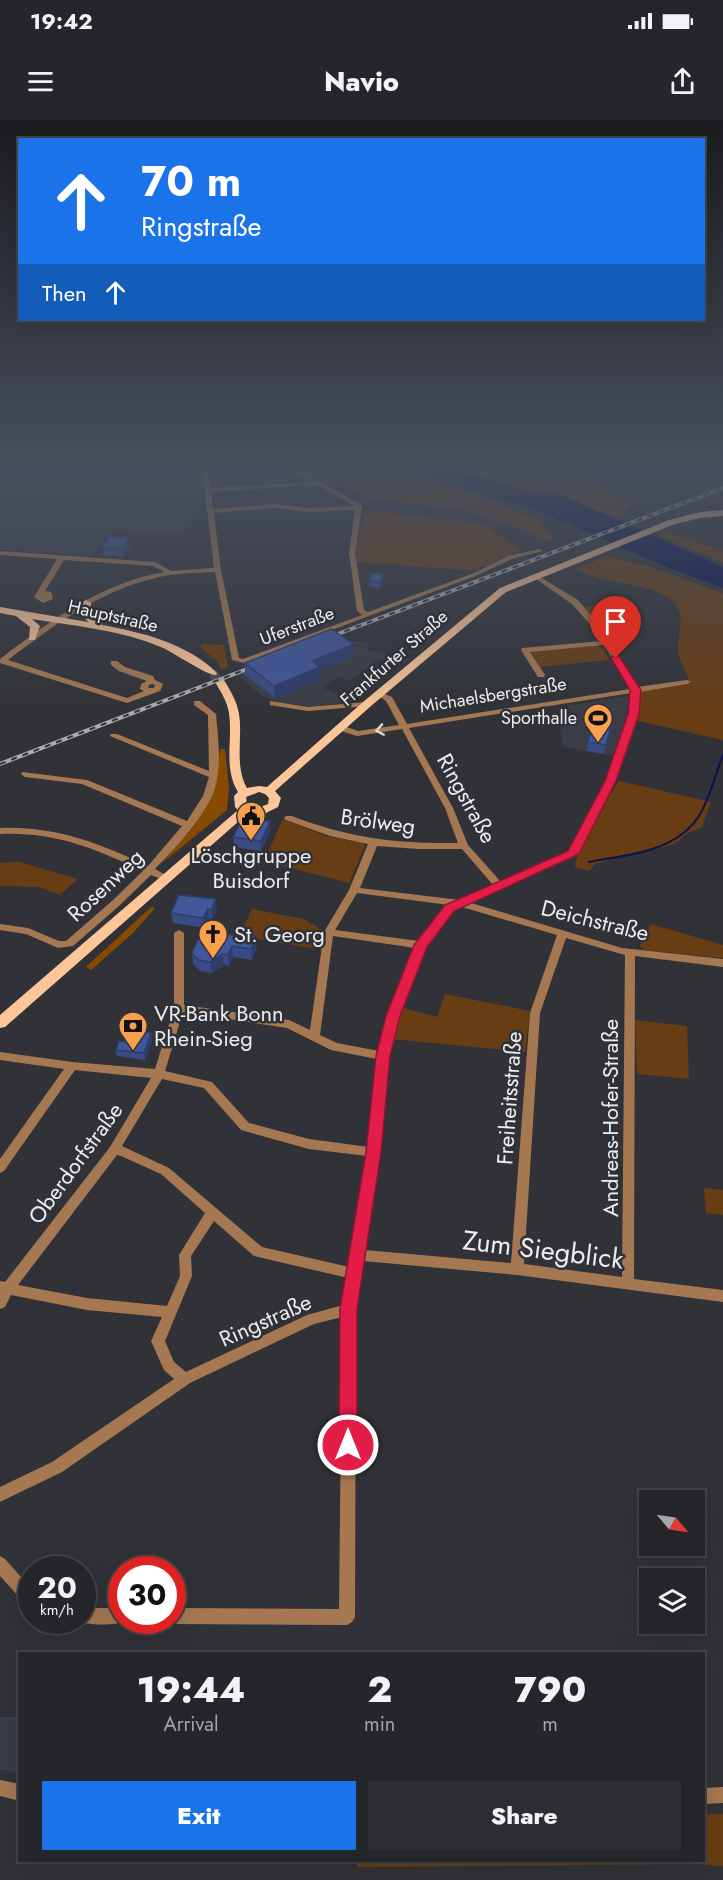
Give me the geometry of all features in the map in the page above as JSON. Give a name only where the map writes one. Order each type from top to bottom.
[{"type":"main road","name":"Frankfurter Straße","points":[[269,792],[367,704],[503,590],[601,550]]},
{"type":"main road","points":[[86,603],[83,611],[85,616],[108,629]]},
{"type":"main road","name":"Hauptstraße","points":[[0,610],[108,629],[147,639],[183,652],[216,677],[230,699],[234,714],[236,772],[244,793]]},
{"type":"main road","points":[[19,615],[35,626],[32,638]]},
{"type":"main road","points":[[259,789],[269,792],[275,798],[271,808],[255,812],[245,810],[239,804],[244,793],[259,789]]},
{"type":"main road","points":[[0,1023],[245,810]]},
{"type":"street","points":[[1,660],[86,603],[125,584],[168,571],[218,570],[216,550]]},
{"type":"street","name":"Uferstraße","points":[[352,550],[362,610],[368,615]]},
{"type":"street","name":"Uferstraße","points":[[218,570],[236,660],[244,661],[476,573],[510,557],[540,551]]},
{"type":"street","points":[[0,553],[155,564],[168,571]]},
{"type":"street","points":[[41,592],[62,557]]},
{"type":"street","points":[[499,886],[573,854],[610,781],[634,714],[635,690],[598,629],[575,602],[536,576]]},
{"type":"street","points":[[541,675],[525,650],[606,643]]},
{"type":"street","points":[[1,660],[125,704],[152,686],[150,678],[122,669],[114,663]]},
{"type":"street","name":"Michaelsbergstraße","points":[[341,728],[357,734],[687,682]]},
{"type":"street","name":"Ringstraße","points":[[0,1495],[57,1467],[185,1379],[312,1319],[349,1309],[374,1152],[383,1056],[393,1016],[421,945],[450,908],[499,886],[464,846],[449,808],[389,699],[380,694]]},
{"type":"street","points":[[273,703],[308,709],[367,704]]},
{"type":"street","name":"Rosenweg","points":[[0,927],[28,931],[58,945],[69,944],[125,897],[151,871],[188,825],[207,796],[215,748],[212,714],[197,704]]},
{"type":"street","points":[[114,736],[212,775]]},
{"type":"street","points":[[25,774],[84,782],[188,825]]},
{"type":"street","name":"Brölweg","points":[[289,819],[327,834],[373,843],[417,847],[464,846]]},
{"type":"street","points":[[0,831],[36,830],[71,836],[166,878]]},
{"type":"street","points":[[314,1037],[329,932],[354,890],[373,843]]},
{"type":"street","name":"Deichstraße","points":[[354,890],[460,903],[630,953],[723,963]]},
{"type":"street","points":[[329,932],[421,945]]},
{"type":"street","name":"Oberdorfstraße","points":[[0,1303],[4,1287],[114,1150],[159,1074],[179,1008],[178,933]]},
{"type":"street","name":"Freiheitsstraße","points":[[517,1269],[535,1013],[562,934]]},
{"type":"street","name":"Andreas-Hofer-Straße","points":[[628,1284],[630,953]]},
{"type":"street","points":[[179,1008],[289,1024],[334,1047],[383,1056]]},
{"type":"street","points":[[0,1056],[72,1066],[159,1074],[208,1085],[245,1127],[309,1144],[374,1152]]},
{"type":"street","points":[[0,1168],[72,1066]]},
{"type":"street","points":[[114,1150],[123,1151],[165,1172],[258,1252],[354,1274]]},
{"type":"street","points":[[185,1379],[169,1366],[158,1341],[186,1276],[185,1255],[212,1214]]},
{"type":"street","name":"Zum Siegblick","points":[[357,1255],[517,1269],[723,1296]]},
{"type":"street","points":[[4,1287],[87,1304],[171,1312]]},
{"type":"street","points":[[186,1616],[347,1617],[349,1309]]},
{"type":"street","points":[[0,1564],[18,1585]]},
{"type":"street","points":[[0,1788],[18,1792]]},
{"type":"street","points":[[705,1796],[723,1795]]},
{"type":"shaded area","points":[[15,550],[98,550],[93,556]]},
{"type":"shaded area","points":[[356,550],[520,550],[486,566],[480,566],[479,571],[356,562]]},
{"type":"shaded area","points":[[628,550],[685,550],[723,567],[723,588]]},
{"type":"shaded area","points":[[694,550],[723,551],[723,563]]},
{"type":"shaded area","points":[[607,556],[644,565],[723,593],[723,740],[634,720],[638,691],[686,683],[691,685],[678,654],[680,613],[671,600],[660,593],[600,578],[575,569]]},
{"type":"shaded area","points":[[613,603],[620,614],[592,617],[583,607]]},
{"type":"shaded area","points":[[330,640],[369,642],[368,650],[410,659],[404,664],[396,660],[378,659],[350,681],[337,677],[323,688],[355,700],[320,707],[282,703],[262,696],[237,675]]},
{"type":"shaded area","points":[[204,644],[224,645],[228,666],[222,670],[217,661],[201,648],[200,646]]},
{"type":"shaded area","points":[[596,645],[604,648],[609,660],[540,667],[531,652]]},
{"type":"shaded area","points":[[628,696],[627,715],[614,756],[563,747],[559,722],[577,720],[567,706]]},
{"type":"shaded area","points":[[220,749],[225,749],[229,788],[227,810],[162,863],[193,827],[215,788]]},
{"type":"shaded area","points":[[619,781],[711,802],[702,827],[686,834],[674,844],[595,864],[589,871],[575,867],[578,852],[609,793]]},
{"type":"shaded area","points":[[283,819],[326,836],[363,843],[365,846],[349,883],[264,861]]},
{"type":"shaded area","points":[[19,862],[78,879],[60,895],[40,887],[0,886],[0,863]]},
{"type":"shaded area","points":[[151,907],[155,908],[133,933],[91,970],[86,967]]},
{"type":"shaded area","points":[[252,909],[304,919],[325,932],[323,950],[239,936]]},
{"type":"shaded area","points":[[651,924],[723,945],[723,958],[643,950],[640,946]]},
{"type":"shaded area","points":[[445,994],[530,1011],[525,1052],[391,1039],[400,1007],[437,1017]]},
{"type":"shaded area","points":[[635,1020],[687,1026],[689,1079],[637,1074]]},
{"type":"shaded area","points":[[704,1188],[723,1190],[723,1215],[706,1213]]},
{"type":"shaded area","points":[[0,1717],[18,1717],[18,1773],[0,1769]]},
{"type":"shaded area","points":[[705,1814],[723,1814],[723,1866],[695,1864],[357,1867],[357,1862],[705,1862]]},
{"type":"building","points":[[372,573],[383,574],[380,582],[369,581]]},
{"type":"building","points":[[331,629],[354,644],[312,661],[320,667],[274,686],[245,663]]},
{"type":"building","points":[[593,724],[611,727],[606,745],[588,742]]},
{"type":"building","points":[[243,818],[270,821],[261,841],[233,837]]},
{"type":"building","points":[[179,895],[216,899],[211,910],[208,909],[203,918],[171,913]]},
{"type":"building","points":[[208,934],[256,936],[251,949],[232,946],[228,955],[222,954],[210,962],[198,960],[192,953],[199,937]]},
{"type":"building","points":[[128,1031],[151,1033],[144,1053],[116,1050],[119,1041],[124,1042]]},
{"type":"waterway","points":[[589,862],[650,850],[664,845],[689,828],[699,816],[706,802],[723,755]]},
{"type":"tunnel","points":[[212,673],[220,682]]},
{"type":"railway","points":[[322,640],[559,550]]},
{"type":"railway","points":[[0,764],[260,664]]},
{"type":"place","name":"Sporthalle","points":[[598,744]]},
{"type":"place","name":"Löschgruppe Buisdorf","points":[[251,842]]},
{"type":"place","name":"St. Georg","points":[[213,960]]},
{"type":"place","name":"VR-Bank Bonn Rhein-Sieg","points":[[133,1052]]},
{"type":"route","points":[[348,1445],[349,1309],[374,1152],[383,1056],[393,1016],[421,945],[450,908],[573,854],[610,781],[634,714],[635,690],[616,658]]}]
